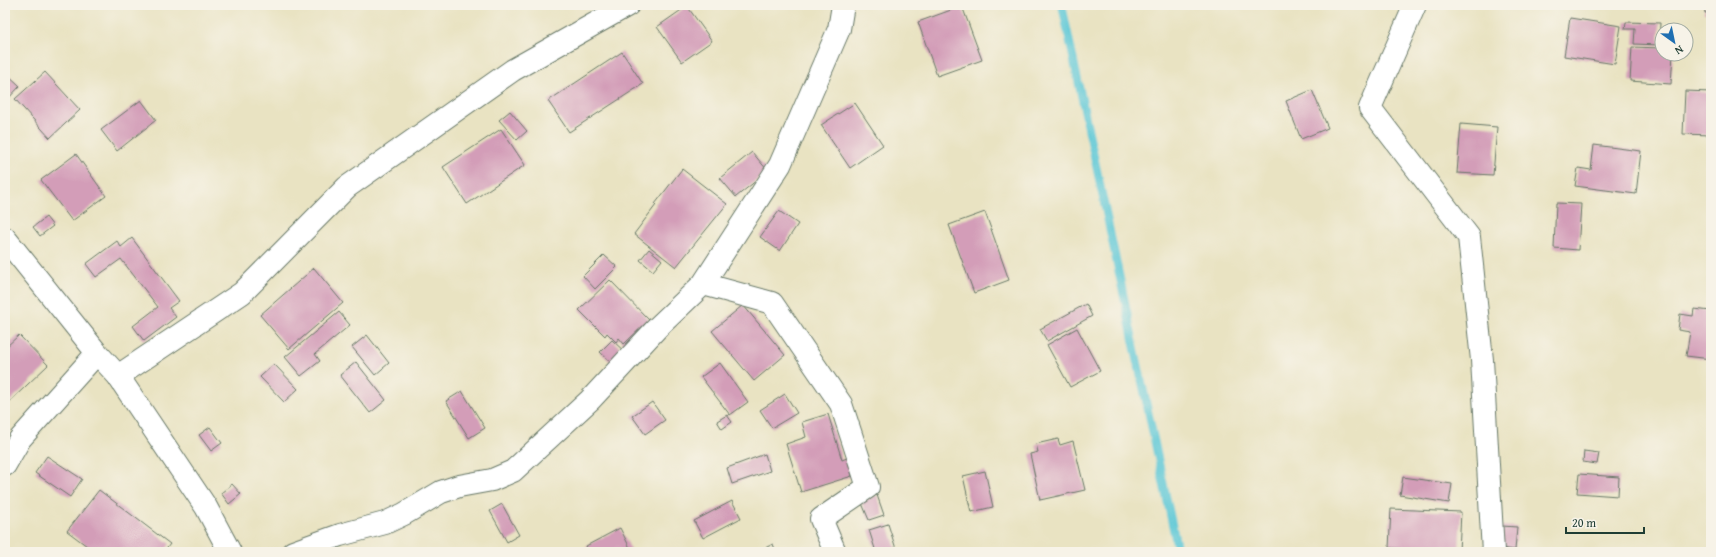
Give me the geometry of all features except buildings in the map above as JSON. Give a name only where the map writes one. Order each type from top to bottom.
[{"type":"street","points":[[118,376],[242,293],[348,187],[513,70],[628,5]]},
{"type":"street","points":[[292,552],[385,523],[404,514],[441,492],[459,486],[492,480],[513,471],[590,400],[658,327],[703,284],[780,165],[839,29],[843,5]]},
{"type":"street","points":[[1415,5],[1370,108],[1469,237],[1482,360],[1493,552]]},
{"type":"street","points":[[5,238],[97,353],[118,376],[206,507],[230,552]]},
{"type":"street","points":[[703,284],[772,303],[841,404],[868,487],[821,519],[835,552]]},
{"type":"street","points":[[5,465],[20,439],[97,353]]},
{"type":"waterway","points":[[1062,5],[1178,552]]}]
